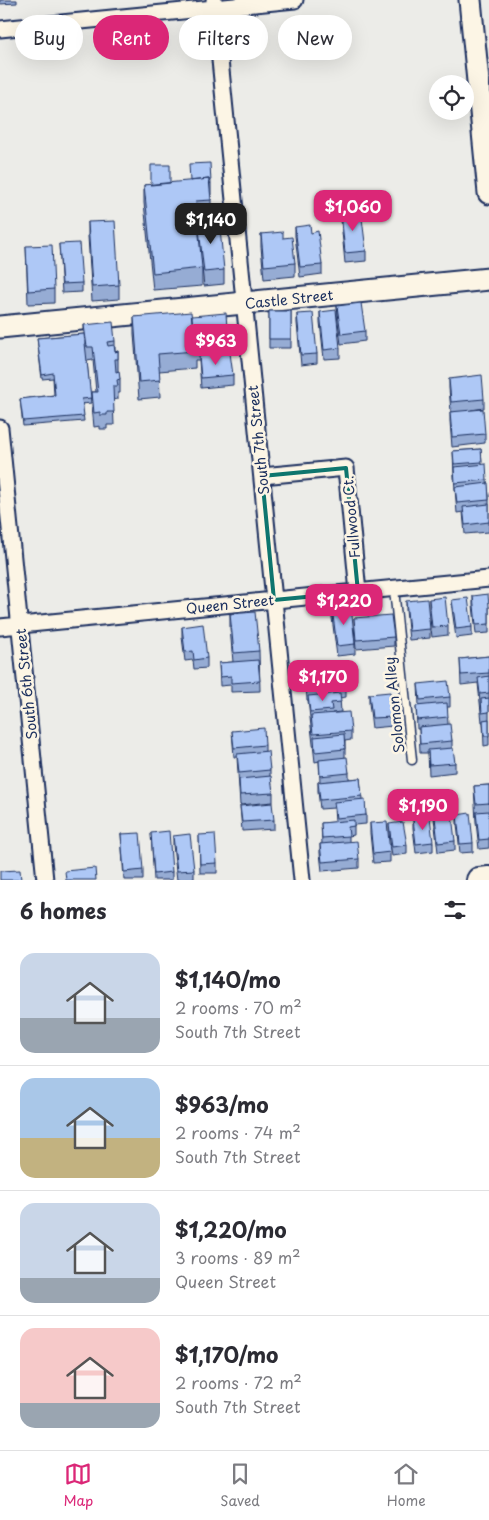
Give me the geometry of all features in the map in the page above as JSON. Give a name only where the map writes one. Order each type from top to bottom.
[{"type":"main road","points":[[479,880],[489,879]]},
{"type":"street","points":[[0,29],[214,4],[295,0]]},
{"type":"street","points":[[470,0],[489,193]]},
{"type":"street","name":"South 7th Street","points":[[214,4],[302,880]]},
{"type":"street","name":"Castle Street","points":[[0,327],[489,279]]},
{"type":"street","name":"South 6th Street","points":[[0,428],[45,880]]},
{"type":"street","name":"Fullwood Ct.","points":[[262,476],[346,468],[358,592]]},
{"type":"street","name":"Queen Street","points":[[0,627],[489,579]]},
{"type":"lane","name":"Solomon Alley","points":[[394,589],[412,760]]},
{"type":"highlighted area","points":[[346,468],[358,592],[274,600],[262,476]]},
{"type":"building","points":[[210,163],[211,183],[209,183],[209,179],[190,181],[189,164]]},
{"type":"building","points":[[151,165],[170,165],[170,183],[151,185]]},
{"type":"building","points":[[209,179],[211,200],[196,201],[202,268],[153,273],[144,185]]},
{"type":"building","points":[[361,210],[366,251],[345,253],[341,212]]},
{"type":"building","points":[[219,219],[224,270],[204,272],[198,221]]},
{"type":"building","points":[[115,221],[119,285],[92,287],[88,222]]},
{"type":"building","points":[[310,225],[311,233],[318,231],[322,265],[300,267],[295,227]]},
{"type":"building","points":[[283,232],[283,238],[292,237],[295,263],[264,266],[261,234]]},
{"type":"building","points":[[79,243],[82,283],[62,284],[59,244]]},
{"type":"building","points":[[52,245],[54,289],[28,291],[26,246]]},
{"type":"building","points":[[361,303],[365,331],[341,334],[337,306]]},
{"type":"building","points":[[336,310],[340,348],[324,350],[320,312]]},
{"type":"building","points":[[269,311],[291,311],[291,339],[269,339]]},
{"type":"building","points":[[191,312],[195,351],[158,354],[160,380],[139,382],[134,317]]},
{"type":"building","points":[[226,313],[228,344],[194,347],[192,316]]},
{"type":"building","points":[[313,313],[317,354],[301,355],[297,314]]},
{"type":"building","points":[[113,322],[115,341],[107,342],[108,346],[114,345],[115,352],[118,351],[118,359],[115,359],[116,372],[119,371],[120,379],[117,380],[118,386],[113,386],[114,412],[100,415],[100,412],[94,413],[92,392],[98,392],[93,347],[87,347],[84,325]]},
{"type":"building","points":[[84,334],[91,398],[82,399],[84,416],[23,421],[20,399],[55,395],[53,373],[42,375],[37,338]]},
{"type":"building","points":[[230,353],[233,375],[201,378],[199,356]]},
{"type":"building","points":[[482,375],[484,399],[451,402],[449,379]]},
{"type":"building","points":[[483,409],[485,434],[452,437],[450,412]]},
{"type":"building","points":[[481,449],[482,462],[454,464],[453,451]]},
{"type":"building","points":[[486,464],[487,480],[455,483],[454,467]]},
{"type":"building","points":[[488,483],[489,500],[457,503],[455,487]]},
{"type":"building","points":[[489,504],[489,522],[465,525],[463,507]]},
{"type":"building","points":[[488,594],[489,624],[476,625],[473,596]]},
{"type":"building","points":[[445,597],[448,626],[432,627],[429,599]]},
{"type":"building","points":[[468,598],[472,627],[456,629],[452,600]]},
{"type":"building","points":[[427,599],[430,629],[409,631],[406,601]]},
{"type":"building","points":[[351,606],[355,644],[337,646],[332,608]]},
{"type":"building","points":[[255,612],[259,651],[234,653],[230,614]]},
{"type":"building","points":[[391,615],[394,637],[356,640],[354,618]]},
{"type":"building","points":[[203,624],[207,658],[194,660],[193,651],[185,652],[182,627]]},
{"type":"building","points":[[489,656],[489,673],[461,675],[460,659]]},
{"type":"building","points":[[258,660],[260,681],[231,683],[231,676],[220,677],[219,663]]},
{"type":"building","points":[[344,666],[346,688],[307,691],[305,669]]},
{"type":"building","points":[[489,676],[489,693],[480,694],[478,678]]},
{"type":"building","points":[[448,681],[450,697],[420,700],[418,684]]},
{"type":"building","points":[[390,692],[393,717],[372,718],[369,694]]},
{"type":"building","points":[[340,693],[341,702],[331,703],[332,710],[310,712],[308,696]]},
{"type":"building","points":[[489,698],[489,712],[482,713],[481,699]]},
{"type":"building","points":[[447,703],[448,717],[417,720],[416,706]]},
{"type":"building","points":[[349,712],[351,731],[313,734],[311,715]]},
{"type":"building","points":[[489,719],[489,736],[484,736],[483,720]]},
{"type":"building","points":[[450,724],[452,741],[420,744],[419,727]]},
{"type":"building","points":[[264,728],[265,745],[234,748],[232,731]]},
{"type":"building","points":[[344,734],[345,749],[315,752],[314,737]]},
{"type":"building","points":[[453,748],[455,763],[429,765],[428,750]]},
{"type":"building","points":[[268,751],[270,770],[239,773],[237,754]]},
{"type":"building","points":[[347,757],[349,773],[320,776],[319,760]]},
{"type":"building","points":[[271,776],[273,793],[240,795],[239,779]]},
{"type":"building","points":[[360,778],[362,796],[320,800],[318,782]]},
{"type":"building","points":[[489,785],[489,803],[476,804],[474,786]]},
{"type":"building","points":[[365,799],[366,815],[336,818],[334,802]]},
{"type":"building","points":[[272,803],[274,820],[242,822],[240,806]]},
{"type":"building","points":[[451,807],[455,841],[438,843],[434,809]]},
{"type":"building","points":[[489,811],[489,839],[479,840],[476,812]]},
{"type":"building","points":[[470,813],[473,843],[460,844],[457,815]]},
{"type":"building","points":[[430,817],[433,842],[416,844],[413,819]]},
{"type":"building","points":[[354,820],[354,826],[348,827],[349,836],[322,838],[321,823]]},
{"type":"building","points":[[387,822],[390,852],[373,854],[370,823]]},
{"type":"building","points":[[403,822],[407,845],[392,847],[389,824]]},
{"type":"building","points":[[169,831],[172,872],[154,874],[151,833]]},
{"type":"building","points":[[140,833],[143,870],[124,872],[121,834]]},
{"type":"building","points":[[190,834],[194,870],[177,871],[173,836]]},
{"type":"building","points":[[215,834],[217,863],[200,864],[199,835]]},
{"type":"building","points":[[357,841],[359,859],[322,862],[320,844]]},
{"type":"building","points":[[95,868],[96,880],[66,880],[65,871]]},
{"type":"building","points":[[20,870],[21,880],[0,880],[0,871]]}]
